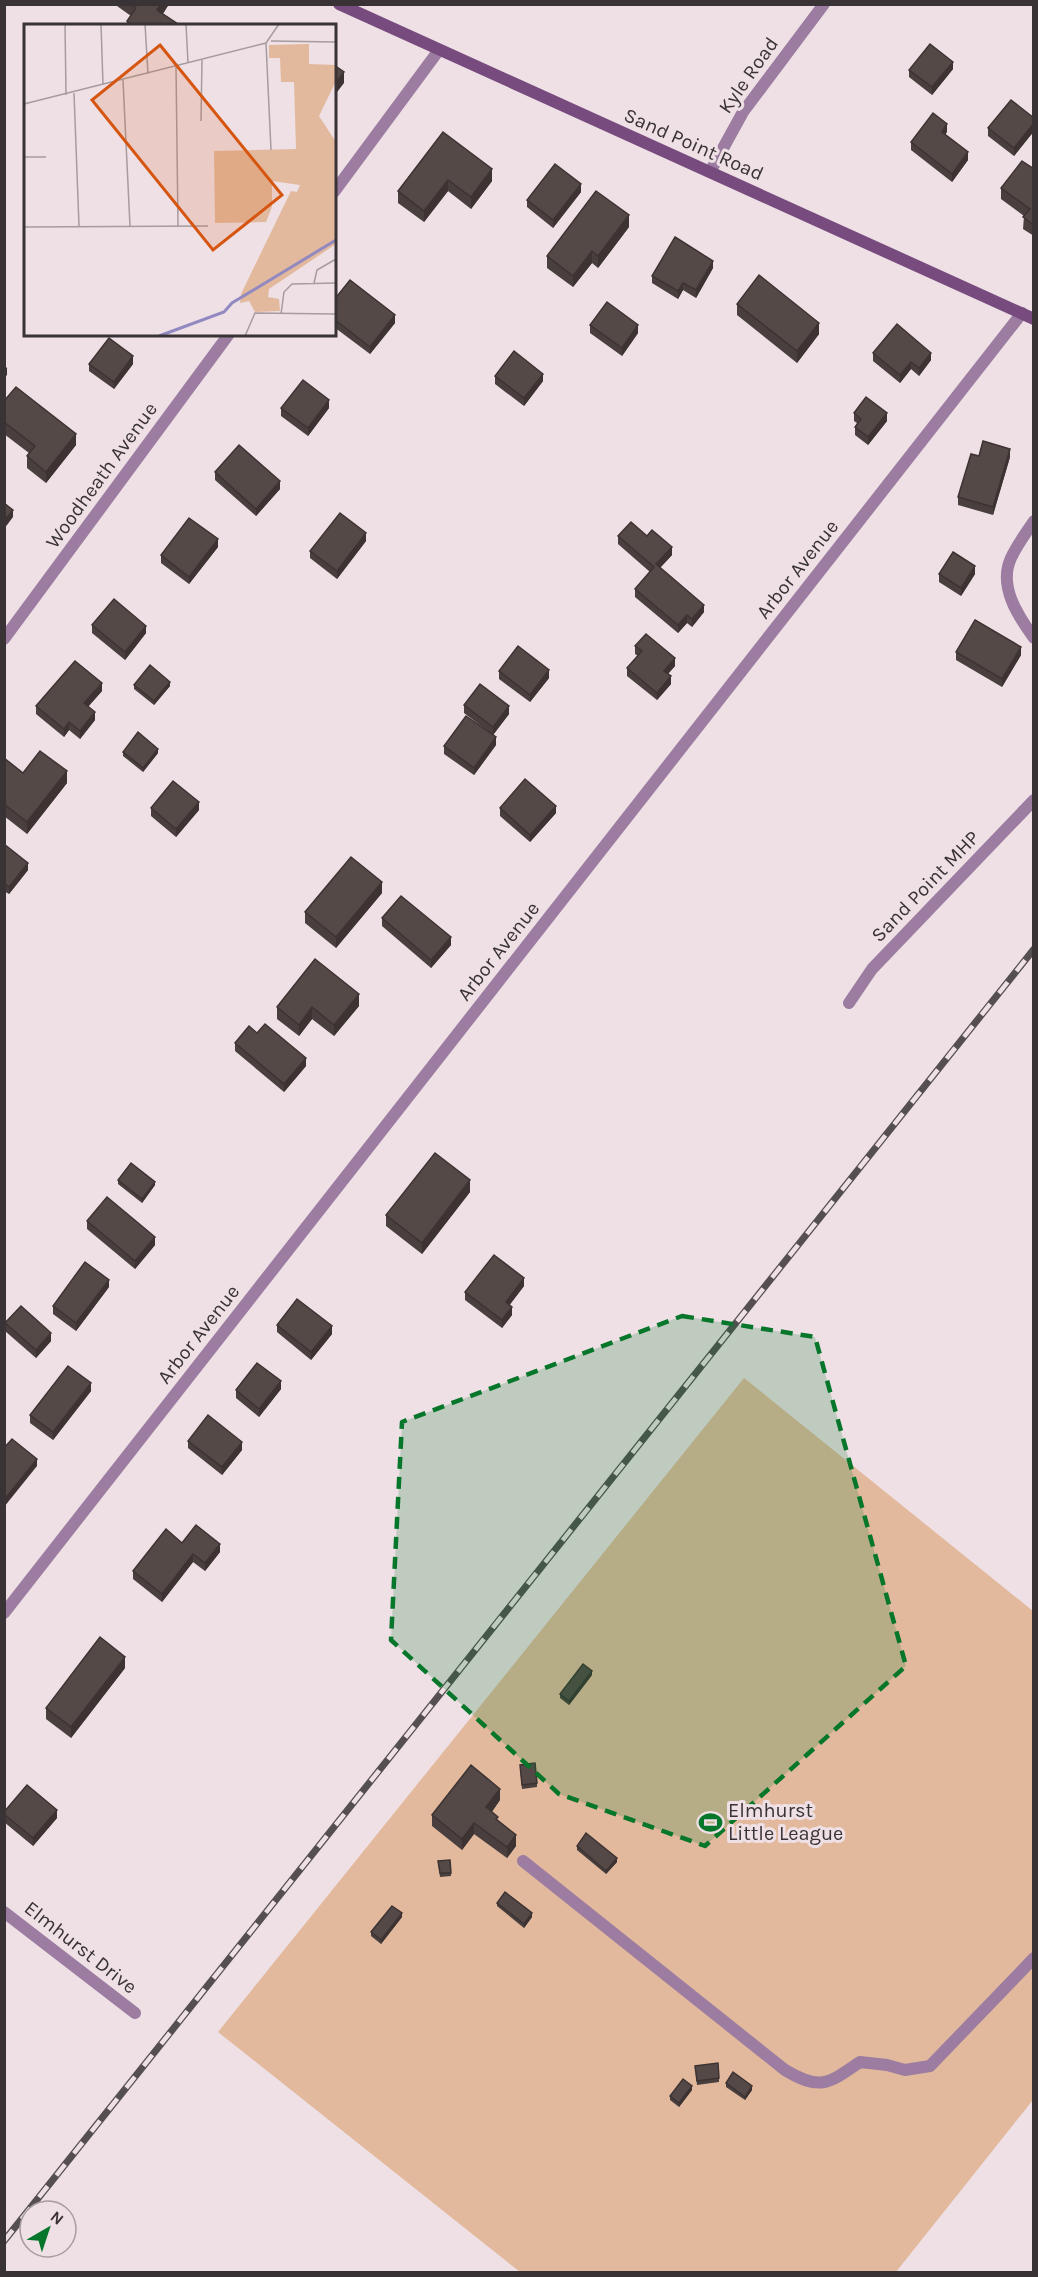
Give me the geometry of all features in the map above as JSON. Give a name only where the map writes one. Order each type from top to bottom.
[{"type":"street","name":"Sand Point Road","points":[[339,4],[1028,316]]},
{"type":"street","name":"Kyle Road","points":[[710,172],[742,112],[824,4]]},
{"type":"street","points":[[336,189],[438,50]]},
{"type":"street","name":"Arbor Avenue","points":[[4,1613],[1028,316]]},
{"type":"street","name":"Woodheath Avenue","points":[[4,639],[228,336]]},
{"type":"street","points":[[1034,521],[1010,561],[1007,587],[1012,603],[1034,638]]},
{"type":"street","name":"Sand Point MHP","points":[[849,1003],[872,969],[1034,800]]},
{"type":"street","points":[[524,1861],[785,2070],[804,2081],[819,2083],[832,2081],[860,2062],[905,2070],[930,2066],[1034,1958]]},
{"type":"street","name":"Elmhurst Drive","points":[[4,1912],[135,2013]]},
{"type":"highlighted area","points":[[682,1316],[815,1337],[906,1666],[705,1846],[559,1794],[391,1640],[402,1422]]},
{"type":"shaded area","name":"Elmhurst Little League","points":[[744,1378],[1033,1611],[1033,2100],[896,2272],[520,2272],[218,2032]]},
{"type":"building","points":[[131,4],[161,4],[157,10],[178,24],[131,24],[127,21],[136,8]]},
{"type":"building","points":[[930,44],[953,62],[932,87],[909,70]]},
{"type":"building","points":[[336,66],[344,72],[336,82]]},
{"type":"building","points":[[1011,100],[1034,118],[1034,123],[1014,148],[988,128]]},
{"type":"building","points":[[933,113],[947,124],[942,132],[968,152],[952,174],[911,142]]},
{"type":"building","points":[[443,132],[492,169],[471,197],[448,180],[424,211],[398,191]]},
{"type":"building","points":[[1022,161],[1034,169],[1034,225],[1023,217],[1030,209],[1001,188]]},
{"type":"building","points":[[555,164],[581,184],[553,220],[527,200]]},
{"type":"building","points":[[596,191],[629,215],[598,256],[592,251],[573,276],[547,256]]},
{"type":"building","points":[[675,237],[713,261],[696,290],[683,283],[678,291],[652,276]]},
{"type":"building","points":[[759,275],[819,323],[797,351],[737,304]]},
{"type":"building","points":[[350,280],[395,315],[370,347],[336,321],[336,298]]},
{"type":"building","points":[[607,302],[638,325],[622,348],[590,325]]},
{"type":"building","points":[[897,324],[931,353],[919,368],[911,362],[900,375],[873,353]]},
{"type":"building","points":[[109,338],[133,356],[114,382],[89,364]]},
{"type":"building","points":[[514,351],[543,374],[524,398],[495,376]]},
{"type":"building","points":[[303,380],[329,400],[308,428],[281,408]]},
{"type":"building","points":[[16,387],[76,434],[46,472],[27,456],[35,446],[4,422],[4,401]]},
{"type":"building","points":[[866,397],[887,413],[868,437],[855,427],[861,419],[854,413]]},
{"type":"building","points":[[983,441],[1010,449],[993,507],[958,497],[971,454],[979,456]]},
{"type":"building","points":[[239,445],[280,481],[256,509],[215,472]]},
{"type":"building","points":[[4,503],[13,510],[4,521]]},
{"type":"building","points":[[340,513],[366,533],[337,571],[310,551]]},
{"type":"building","points":[[189,518],[218,539],[189,577],[161,555]]},
{"type":"building","points":[[631,522],[647,536],[652,530],[672,547],[656,564],[704,605],[692,619],[687,615],[678,625],[635,589],[654,567],[618,536]]},
{"type":"building","points":[[953,552],[975,566],[961,588],[939,574]]},
{"type":"building","points":[[114,599],[146,626],[125,652],[92,625]]},
{"type":"building","points":[[975,620],[1021,647],[1002,679],[956,652]]},
{"type":"building","points":[[646,634],[675,658],[664,671],[671,676],[657,693],[627,668],[642,651],[635,646]]},
{"type":"building","points":[[518,646],[549,670],[530,695],[499,671]]},
{"type":"building","points":[[75,661],[102,683],[84,703],[95,712],[80,731],[69,722],[64,729],[36,706]]},
{"type":"building","points":[[150,665],[170,682],[154,701],[134,685]]},
{"type":"building","points":[[480,684],[509,706],[493,727],[464,705]]},
{"type":"building","points":[[466,716],[496,737],[474,768],[444,746]]},
{"type":"building","points":[[138,732],[158,749],[143,768],[123,752]]},
{"type":"building","points":[[40,751],[67,771],[27,822],[4,804],[4,758],[23,773]]},
{"type":"building","points":[[525,779],[556,806],[530,835],[500,808]]},
{"type":"building","points":[[173,781],[199,802],[176,829],[151,808]]},
{"type":"building","points":[[4,844],[28,863],[9,887],[4,883]]},
{"type":"building","points":[[351,857],[382,882],[336,937],[305,912]]},
{"type":"building","points":[[401,896],[451,937],[431,960],[382,918]]},
{"type":"building","points":[[315,959],[359,994],[334,1025],[312,1007],[299,1025],[277,1007]]},
{"type":"building","points":[[265,1024],[306,1058],[284,1084],[235,1043],[249,1026],[257,1033]]},
{"type":"building","points":[[435,1153],[470,1180],[422,1243],[386,1215]]},
{"type":"building","points":[[131,1163],[155,1182],[142,1199],[118,1180]]},
{"type":"building","points":[[107,1197],[155,1237],[135,1261],[87,1221]]},
{"type":"building","points":[[494,1255],[524,1278],[506,1302],[512,1307],[502,1320],[465,1292]]},
{"type":"building","points":[[85,1262],[109,1280],[76,1323],[53,1306]]},
{"type":"building","points":[[297,1299],[332,1326],[311,1352],[277,1325]]},
{"type":"building","points":[[21,1306],[51,1333],[36,1350],[5,1323]]},
{"type":"building","points":[[257,1363],[281,1381],[259,1409],[236,1390]]},
{"type":"building","points":[[68,1366],[91,1383],[53,1432],[30,1415]]},
{"type":"building","points":[[208,1415],[242,1442],[222,1467],[188,1441]]},
{"type":"building","points":[[12,1439],[37,1459],[4,1500],[4,1448]]},
{"type":"building","points":[[196,1525],[220,1544],[205,1563],[193,1554],[162,1594],[133,1571],[166,1529],[182,1543]]},
{"type":"building","points":[[100,1637],[125,1657],[71,1727],[46,1708]]},
{"type":"building","points":[[583,1664],[592,1671],[569,1701],[560,1694]]},
{"type":"building","points":[[535,1763],[537,1783],[522,1785],[520,1765]]},
{"type":"building","points":[[471,1765],[500,1789],[486,1807],[498,1817],[496,1819],[516,1835],[507,1847],[474,1823],[462,1839],[432,1815]]},
{"type":"building","points":[[27,1785],[57,1810],[33,1838],[4,1814]]},
{"type":"building","points":[[586,1833],[617,1858],[606,1871],[577,1846]]},
{"type":"building","points":[[450,1860],[451,1873],[440,1873],[438,1861]]},
{"type":"building","points":[[505,1892],[532,1913],[524,1924],[497,1903]]},
{"type":"building","points":[[392,1906],[402,1913],[381,1940],[371,1932]]},
{"type":"building","points":[[718,2063],[719,2078],[697,2081],[695,2066]]},
{"type":"building","points":[[733,2072],[752,2086],[745,2097],[726,2083]]},
{"type":"building","points":[[683,2079],[692,2086],[679,2103],[670,2096]]},
{"type":"railway","points":[[4,2241],[1034,949]]},
{"type":"place","name":"Elmhurst Little League","points":[[710,1822]]}]
